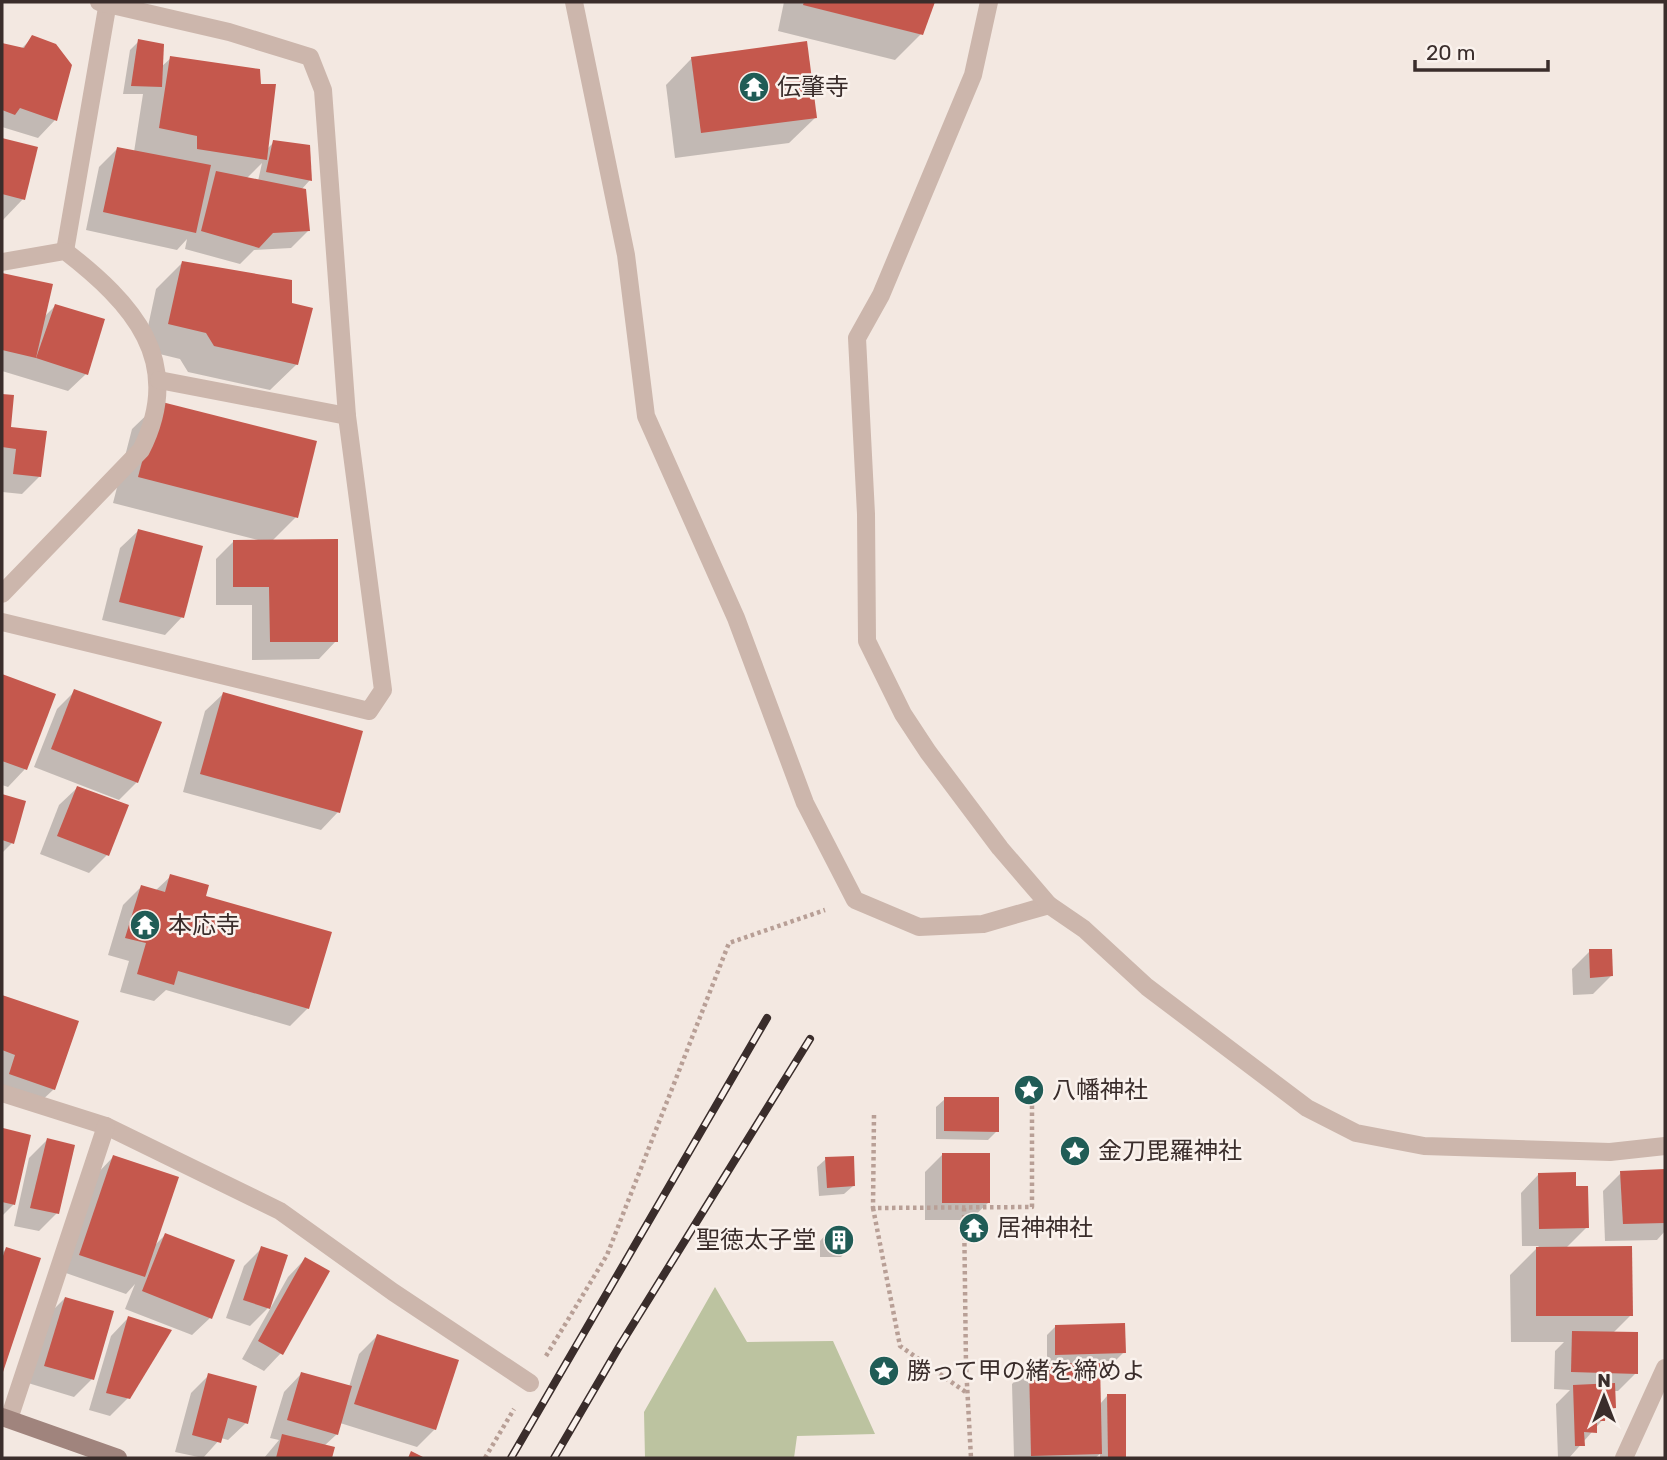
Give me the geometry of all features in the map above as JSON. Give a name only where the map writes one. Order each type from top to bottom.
[{"type":"street","points":[[2,622],[369,711],[383,690],[347,416],[323,90],[310,57],[229,33],[105,2],[65,250]]},
{"type":"street","points":[[574,2],[626,255],[646,416],[736,618],[806,803],[855,900],[919,927],[983,924],[1049,905]]},
{"type":"street","points":[[989,2],[974,75],[881,295],[857,338],[866,514],[867,641],[903,714],[1000,848],[1049,905],[1084,929],[1147,987],[1307,1108],[1356,1133],[1424,1146],[1610,1152],[1665,1146]]},
{"type":"street","points":[[2,262],[65,250],[109,285],[139,323],[159,380],[148,437],[141,450],[2,594]]},
{"type":"street","points":[[159,380],[347,416]]},
{"type":"street","points":[[2,1093],[106,1126],[280,1211],[393,1292],[530,1383]]},
{"type":"street","points":[[106,1126],[6,1418],[118,1458]]},
{"type":"street","points":[[1624,1458],[1665,1368]]},
{"type":"path","points":[[485,1458],[607,1255],[729,943],[855,900]]},
{"type":"path","points":[[873,1208],[1032,1207],[1032,1101]]},
{"type":"path","points":[[874,1115],[873,1208],[900,1346],[967,1393]]},
{"type":"path","points":[[964,1208],[967,1393],[971,1458]]},
{"type":"green space","points":[[715,1287],[747,1342],[833,1341],[875,1434],[797,1436],[794,1458],[645,1458],[644,1412]]},
{"type":"building","points":[[804,2],[935,2],[923,35],[803,5]]},
{"type":"building","points":[[32,35],[56,44],[72,65],[57,121],[20,108],[15,115],[2,110],[2,43],[24,48]]},
{"type":"building","points":[[138,39],[164,44],[162,87],[131,86]]},
{"type":"building","name":"伝肇寺","points":[[807,41],[817,118],[701,133],[691,57]]},
{"type":"building","points":[[170,56],[260,69],[261,84],[276,84],[267,160],[197,149],[197,136],[159,128]]},
{"type":"building","points":[[2,138],[38,147],[25,200],[2,194]]},
{"type":"building","points":[[273,140],[310,145],[312,181],[266,172]]},
{"type":"building","points":[[117,147],[211,165],[196,233],[103,212]]},
{"type":"building","points":[[216,171],[306,189],[310,231],[273,233],[259,248],[201,231]]},
{"type":"building","points":[[182,261],[292,280],[292,303],[313,308],[298,365],[214,346],[206,333],[168,324]]},
{"type":"building","points":[[2,273],[53,284],[36,358],[2,350]]},
{"type":"building","points":[[55,304],[105,319],[88,375],[36,358]]},
{"type":"building","points":[[2,394],[14,395],[11,427],[47,431],[41,477],[13,474],[16,449],[2,447]]},
{"type":"building","points":[[158,401],[317,441],[298,518],[138,477]]},
{"type":"building","points":[[138,529],[203,546],[184,618],[119,602]]},
{"type":"building","points":[[338,539],[338,642],[270,642],[269,587],[233,587],[233,540]]},
{"type":"building","points":[[2,674],[56,694],[27,770],[2,761]]},
{"type":"building","points":[[74,689],[162,722],[138,783],[51,749]]},
{"type":"building","points":[[223,692],[363,731],[340,813],[200,774]]},
{"type":"building","points":[[77,786],[129,805],[109,856],[57,836]]},
{"type":"building","points":[[2,794],[26,801],[14,844],[2,840]]},
{"type":"building","points":[[170,874],[209,885],[206,896],[332,932],[309,1009],[178,971],[174,985],[137,974],[146,943],[125,938],[141,885],[165,892]]},
{"type":"building","points":[[1589,949],[1612,949],[1613,976],[1590,978]]},
{"type":"building","points":[[2,995],[79,1021],[55,1090],[9,1074],[15,1055],[2,1050]]},
{"type":"building","points":[[944,1097],[999,1097],[999,1132],[944,1131]]},
{"type":"building","points":[[3,1128],[31,1135],[15,1205],[2,1202]]},
{"type":"building","points":[[47,1138],[75,1145],[59,1214],[30,1208]]},
{"type":"building","points":[[942,1153],[990,1153],[990,1203],[942,1203]]},
{"type":"building","points":[[113,1155],[179,1177],[145,1277],[79,1255]]},
{"type":"building","points":[[854,1156],[855,1186],[827,1188],[825,1157]]},
{"type":"building","points":[[1665,1169],[1665,1223],[1623,1224],[1620,1171]]},
{"type":"building","points":[[1576,1172],[1576,1186],[1588,1186],[1589,1228],[1539,1229],[1538,1173]]},
{"type":"building","name":"聖徳太子堂","points":[[828,1230],[851,1230],[851,1249],[828,1249]]},
{"type":"building","points":[[165,1233],[235,1260],[212,1319],[142,1291]]},
{"type":"building","points":[[261,1246],[288,1255],[270,1309],[243,1300]]},
{"type":"building","points":[[1632,1246],[1633,1316],[1536,1316],[1536,1247]]},
{"type":"building","points":[[6,1247],[41,1258],[2,1375],[2,1259]]},
{"type":"building","points":[[305,1257],[330,1271],[283,1355],[258,1341]]},
{"type":"building","points":[[65,1297],[114,1311],[94,1380],[44,1366]]},
{"type":"building","points":[[128,1316],[172,1330],[130,1399],[106,1393]]},
{"type":"building","points":[[1125,1323],[1126,1353],[1055,1355],[1055,1325]]},
{"type":"building","points":[[1572,1331],[1638,1332],[1638,1374],[1571,1372]]},
{"type":"building","points":[[377,1334],[459,1360],[436,1430],[354,1404]]},
{"type":"building","points":[[1100,1363],[1102,1454],[1031,1456],[1029,1364]]},
{"type":"building","points":[[301,1372],[352,1386],[338,1435],[287,1420]]},
{"type":"building","points":[[208,1373],[257,1386],[248,1424],[228,1418],[221,1443],[192,1435]]},
{"type":"building","points":[[1615,1383],[1616,1408],[1606,1409],[1605,1421],[1597,1421],[1597,1433],[1584,1432],[1585,1446],[1575,1446],[1573,1385]]},
{"type":"building","points":[[1107,1394],[1126,1394],[1126,1457],[1108,1457]]},
{"type":"building","points":[[282,1434],[335,1447],[332,1458],[276,1458]]},
{"type":"building","points":[[411,1451],[425,1458],[408,1458]]},
{"type":"railway","points":[[511,1458],[767,1018]]},
{"type":"railway","points":[[554,1458],[619,1347],[810,1039]]},
{"type":"place","name":"伝肇寺","points":[[754,87]]},
{"type":"place","name":"本応寺","points":[[145,925]]},
{"type":"place","name":"八幡神社","points":[[1029,1090]]},
{"type":"place","name":"金刀毘羅神社","points":[[1075,1151]]},
{"type":"place","name":"居神神社","points":[[974,1228]]},
{"type":"place","name":"聖徳太子堂","points":[[839,1240]]},
{"type":"place","name":"勝って甲の緒を締めよ","points":[[884,1371]]}]
